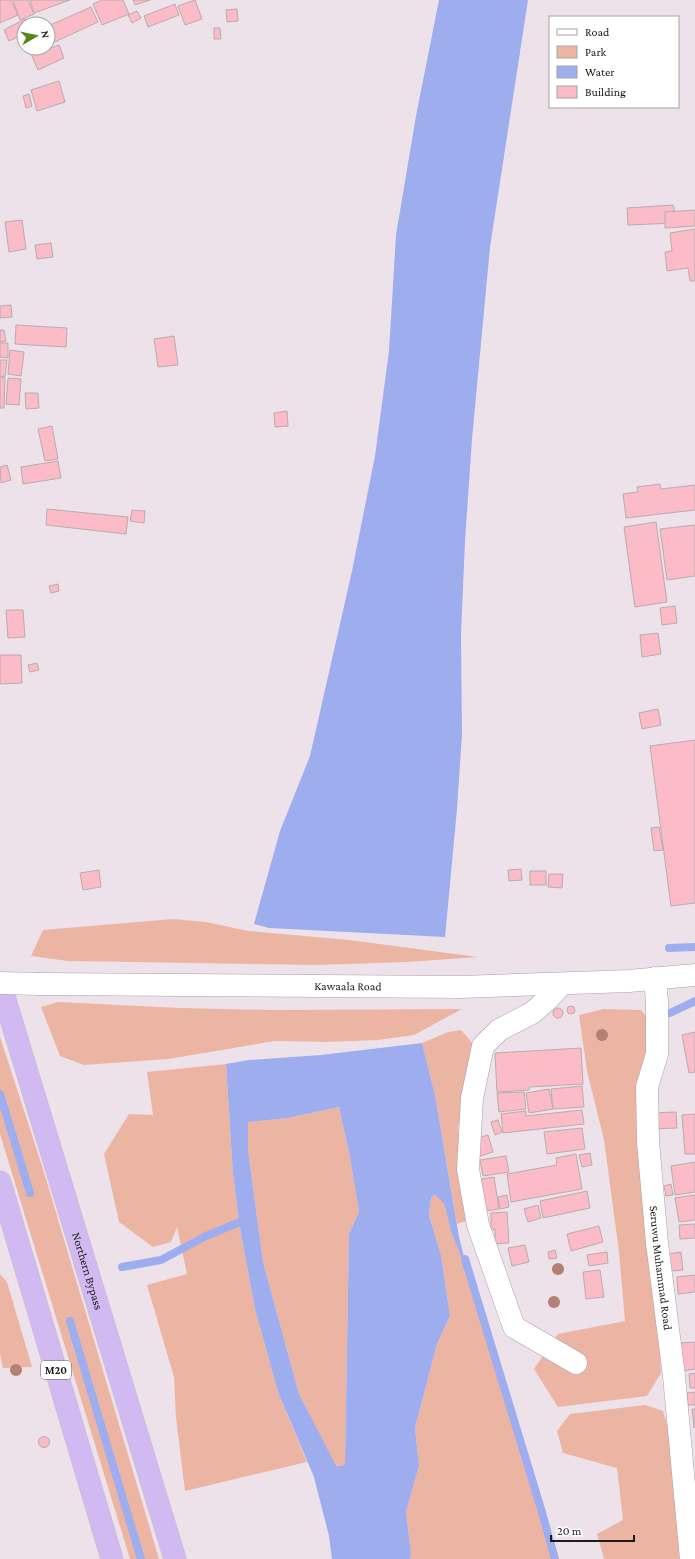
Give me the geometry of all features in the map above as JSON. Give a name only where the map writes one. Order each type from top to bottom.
[{"type":"highway","name":"Northern Bypass","points":[[0,983],[175,1559]]},
{"type":"highway","name":"M20","points":[[0,1182],[112,1559]]},
{"type":"street","name":"Kawaala Road","points":[[0,983],[460,987],[629,981],[695,975]]},
{"type":"street","name":"Seruwu Muhammad Road","points":[[655,978],[657,1002],[657,1054],[647,1087],[648,1142],[657,1243],[674,1376],[691,1559]]},
{"type":"street","points":[[562,984],[532,1013],[499,1030],[483,1046],[472,1098],[468,1169],[478,1225],[514,1328],[576,1363]]},
{"type":"green space","points":[[173,919],[206,922],[248,931],[349,940],[478,957],[407,962],[316,965],[68,961],[31,956],[43,930]]},
{"type":"green space","points":[[58,1002],[180,1008],[272,1010],[462,1009],[414,1035],[378,1040],[327,1042],[275,1041],[168,1059],[84,1065],[60,1056],[41,1007]]},
{"type":"green space","points":[[604,1009],[641,1010],[649,1020],[651,1048],[640,1073],[641,1140],[661,1373],[647,1396],[558,1407],[534,1369],[558,1334],[625,1321],[619,1252],[604,1140],[587,1071],[579,1015]]},
{"type":"green space","points":[[461,1030],[475,1046],[458,1128],[462,1173],[473,1219],[457,1224],[435,1095],[422,1043],[448,1032]]},
{"type":"green space","points":[[0,1037],[43,1169],[159,1559],[130,1559],[0,1134]]},
{"type":"green space","points":[[226,1064],[233,1174],[240,1228],[255,1309],[278,1392],[307,1462],[185,1491],[176,1418],[174,1377],[147,1285],[187,1274],[177,1227],[171,1242],[153,1247],[119,1222],[104,1154],[129,1114],[153,1115],[147,1072]]},
{"type":"green space","points":[[339,1107],[349,1152],[359,1212],[349,1234],[345,1465],[335,1466],[299,1394],[263,1262],[248,1150],[248,1122],[288,1118]]},
{"type":"green space","points":[[441,1189],[451,1232],[468,1273],[555,1559],[410,1559],[411,1553],[406,1512],[419,1466],[415,1428],[437,1344],[450,1316],[441,1255],[429,1215],[431,1198]]},
{"type":"green space","points":[[0,1274],[7,1282],[32,1367],[3,1368],[0,1354]]},
{"type":"green space","points":[[645,1405],[663,1411],[672,1442],[684,1559],[604,1559],[597,1534],[623,1520],[617,1468],[563,1453],[557,1431],[570,1414]]},
{"type":"water","points":[[439,0],[528,0],[490,247],[472,439],[465,541],[461,634],[462,734],[457,809],[445,937],[269,928],[254,924],[280,831],[310,756],[352,571],[375,456],[389,351],[396,235],[416,116]]},
{"type":"water","points":[[422,1043],[435,1095],[459,1237],[468,1273],[451,1232],[441,1189],[431,1198],[429,1215],[441,1255],[450,1316],[437,1344],[415,1428],[419,1466],[406,1512],[411,1553],[410,1559],[332,1559],[329,1536],[314,1477],[278,1392],[255,1309],[240,1228],[233,1174],[226,1064],[249,1060],[321,1055]],"holes":[[[339,1107],[349,1152],[359,1212],[349,1234],[345,1465],[336,1466],[299,1394],[263,1262],[248,1150],[248,1122],[288,1118]]]},
{"type":"building","points":[[0,0],[11,0],[18,15],[0,23]]},
{"type":"building","points":[[13,0],[28,0],[34,14],[29,16],[19,16]]},
{"type":"building","points":[[30,0],[70,0],[34,13]]},
{"type":"building","points":[[102,0],[123,0],[129,14],[102,25],[93,4]]},
{"type":"building","points":[[133,0],[150,0],[135,5]]},
{"type":"building","points":[[195,0],[202,19],[185,25],[178,6]]},
{"type":"building","points":[[175,4],[179,15],[148,27],[144,16]]},
{"type":"building","points":[[91,7],[98,22],[56,41],[56,22]]},
{"type":"building","points":[[237,9],[238,21],[227,22],[226,10]]},
{"type":"building","points":[[137,11],[141,18],[132,23],[128,15]]},
{"type":"building","points":[[16,24],[16,38],[9,41],[4,30]]},
{"type":"building","points":[[214,28],[220,28],[221,39],[214,39]]},
{"type":"building","points":[[59,45],[64,58],[38,70],[32,56],[56,56],[56,46]]},
{"type":"building","points":[[59,81],[65,102],[37,111],[31,90]]},
{"type":"building","points":[[29,94],[32,106],[26,108],[23,96]]},
{"type":"building","points":[[673,205],[675,223],[628,225],[627,208]]},
{"type":"building","points":[[695,210],[695,226],[665,228],[665,212]]},
{"type":"building","points":[[22,220],[26,249],[9,252],[5,222]]},
{"type":"building","points":[[695,229],[695,281],[690,281],[688,268],[667,271],[665,252],[672,251],[670,233]]},
{"type":"building","points":[[51,243],[53,257],[37,259],[35,245]]},
{"type":"building","points":[[11,305],[12,317],[0,318],[0,306]]},
{"type":"building","points":[[16,325],[67,328],[66,347],[15,344]]},
{"type":"building","points":[[0,330],[4,330],[6,341],[0,342]]},
{"type":"building","points":[[174,336],[178,365],[158,367],[154,339]]},
{"type":"building","points":[[0,343],[8,343],[8,358],[0,357]]},
{"type":"building","points":[[10,350],[24,352],[21,376],[8,374]]},
{"type":"building","points":[[0,360],[7,360],[5,377],[0,376]]},
{"type":"building","points":[[0,377],[5,378],[4,408],[0,408]]},
{"type":"building","points":[[8,378],[21,379],[19,405],[6,404]]},
{"type":"building","points":[[25,393],[38,393],[39,408],[26,409]]},
{"type":"building","points":[[287,411],[288,426],[275,427],[274,413]]},
{"type":"building","points":[[52,426],[58,459],[45,461],[38,429]]},
{"type":"building","points":[[58,461],[61,478],[23,484],[21,467]]},
{"type":"building","points":[[7,465],[11,480],[1,483],[0,467]]},
{"type":"building","points":[[660,484],[661,489],[695,485],[695,510],[626,518],[623,494],[638,492],[637,487]]},
{"type":"building","points":[[47,509],[128,517],[126,534],[46,525]]},
{"type":"building","points":[[132,510],[145,511],[144,523],[130,521]]},
{"type":"building","points":[[656,522],[667,602],[635,607],[624,527]]},
{"type":"building","points":[[695,525],[695,576],[667,580],[660,529]]},
{"type":"building","points":[[58,584],[59,591],[51,593],[49,586]]},
{"type":"building","points":[[675,606],[677,623],[662,625],[660,608]]},
{"type":"building","points":[[6,610],[23,610],[25,637],[8,638]]},
{"type":"building","points":[[658,633],[661,654],[642,657],[640,635]]},
{"type":"building","points":[[0,655],[21,655],[22,683],[0,684]]},
{"type":"building","points":[[37,663],[39,670],[30,672],[28,665]]},
{"type":"building","points":[[658,709],[661,725],[642,729],[639,713]]},
{"type":"building","points":[[695,740],[695,903],[671,906],[650,746]]},
{"type":"building","points":[[659,827],[663,850],[654,851],[651,828]]},
{"type":"building","points":[[521,869],[522,880],[509,881],[508,870]]},
{"type":"building","points":[[99,870],[101,887],[83,890],[80,873]]},
{"type":"building","points":[[530,871],[546,871],[546,885],[530,885]]},
{"type":"building","points":[[549,874],[563,874],[562,888],[548,887]]},
{"type":"building","points":[[569,1006],[573,1006],[575,1010],[573,1014],[569,1014],[567,1012],[567,1008]]},
{"type":"building","points":[[556,1008],[560,1008],[562,1009],[562,1017],[556,1018],[553,1015],[553,1011]]},
{"type":"building","points":[[695,1032],[695,1072],[689,1073],[682,1035]]},
{"type":"building","points":[[581,1048],[583,1084],[529,1087],[529,1090],[497,1092],[495,1053]]},
{"type":"building","points":[[582,1086],[584,1107],[553,1109],[551,1089]]},
{"type":"building","points":[[549,1089],[553,1109],[529,1113],[526,1093]]},
{"type":"building","points":[[524,1092],[526,1109],[499,1112],[497,1093]]},
{"type":"building","points":[[582,1110],[584,1124],[503,1133],[501,1114],[526,1111],[526,1116]]},
{"type":"building","points":[[676,1112],[677,1128],[652,1129],[651,1113]]},
{"type":"building","points":[[695,1114],[695,1154],[685,1154],[682,1115]]},
{"type":"building","points":[[498,1120],[502,1132],[495,1135],[491,1122]]},
{"type":"building","points":[[582,1128],[585,1149],[547,1154],[544,1132]]},
{"type":"building","points":[[488,1135],[493,1152],[480,1156],[475,1139]]},
{"type":"building","points":[[590,1153],[592,1165],[582,1167],[579,1155]]},
{"type":"building","points":[[576,1154],[582,1189],[511,1202],[507,1174],[557,1165],[556,1158]]},
{"type":"building","points":[[506,1156],[509,1172],[483,1176],[480,1160]]},
{"type":"building","points":[[695,1162],[695,1192],[675,1195],[671,1166]]},
{"type":"building","points":[[494,1177],[499,1209],[486,1211],[481,1179]]},
{"type":"building","points":[[671,1184],[673,1195],[666,1196],[664,1186]]},
{"type":"building","points":[[587,1191],[590,1208],[543,1218],[540,1201]]},
{"type":"building","points":[[507,1195],[509,1207],[500,1209],[498,1197]]},
{"type":"building","points":[[695,1195],[695,1220],[679,1222],[675,1198]]},
{"type":"building","points":[[538,1205],[541,1218],[528,1222],[524,1209]]},
{"type":"building","points":[[507,1212],[509,1243],[495,1244],[495,1229],[491,1230],[491,1213]]},
{"type":"building","points":[[695,1224],[695,1238],[680,1239],[679,1225]]},
{"type":"building","points":[[599,1226],[603,1242],[571,1251],[567,1234]]},
{"type":"building","points":[[525,1245],[529,1262],[512,1266],[508,1248]]},
{"type":"building","points":[[555,1250],[557,1258],[549,1259],[548,1252]]},
{"type":"building","points":[[607,1252],[608,1263],[589,1266],[587,1255]]},
{"type":"building","points":[[681,1252],[683,1270],[671,1271],[668,1254]]},
{"type":"building","points":[[600,1270],[604,1297],[586,1299],[583,1272]]},
{"type":"building","points":[[695,1275],[695,1292],[678,1294],[677,1277]]},
{"type":"building","points":[[695,1342],[695,1369],[683,1371],[680,1343]]},
{"type":"building","points":[[695,1373],[695,1388],[690,1388],[689,1374]]},
{"type":"building","points":[[695,1392],[695,1405],[688,1405],[687,1393]]},
{"type":"building","points":[[692,1409],[695,1409],[694,1428]]},
{"type":"building","points":[[44,1436],[48,1438],[50,1442],[48,1446],[44,1448],[40,1446],[38,1442],[40,1438]]},
{"type":"waterway","points":[[669,948],[695,947]]},
{"type":"waterway","points":[[670,1013],[695,1001]]},
{"type":"waterway","points":[[0,1094],[30,1193]]},
{"type":"waterway","points":[[430,1184],[448,1202],[449,1206]]},
{"type":"waterway","points":[[122,1267],[161,1260],[206,1236],[247,1219]]},
{"type":"waterway","points":[[465,1259],[555,1559]]},
{"type":"waterway","points":[[70,1321],[141,1559]]}]
